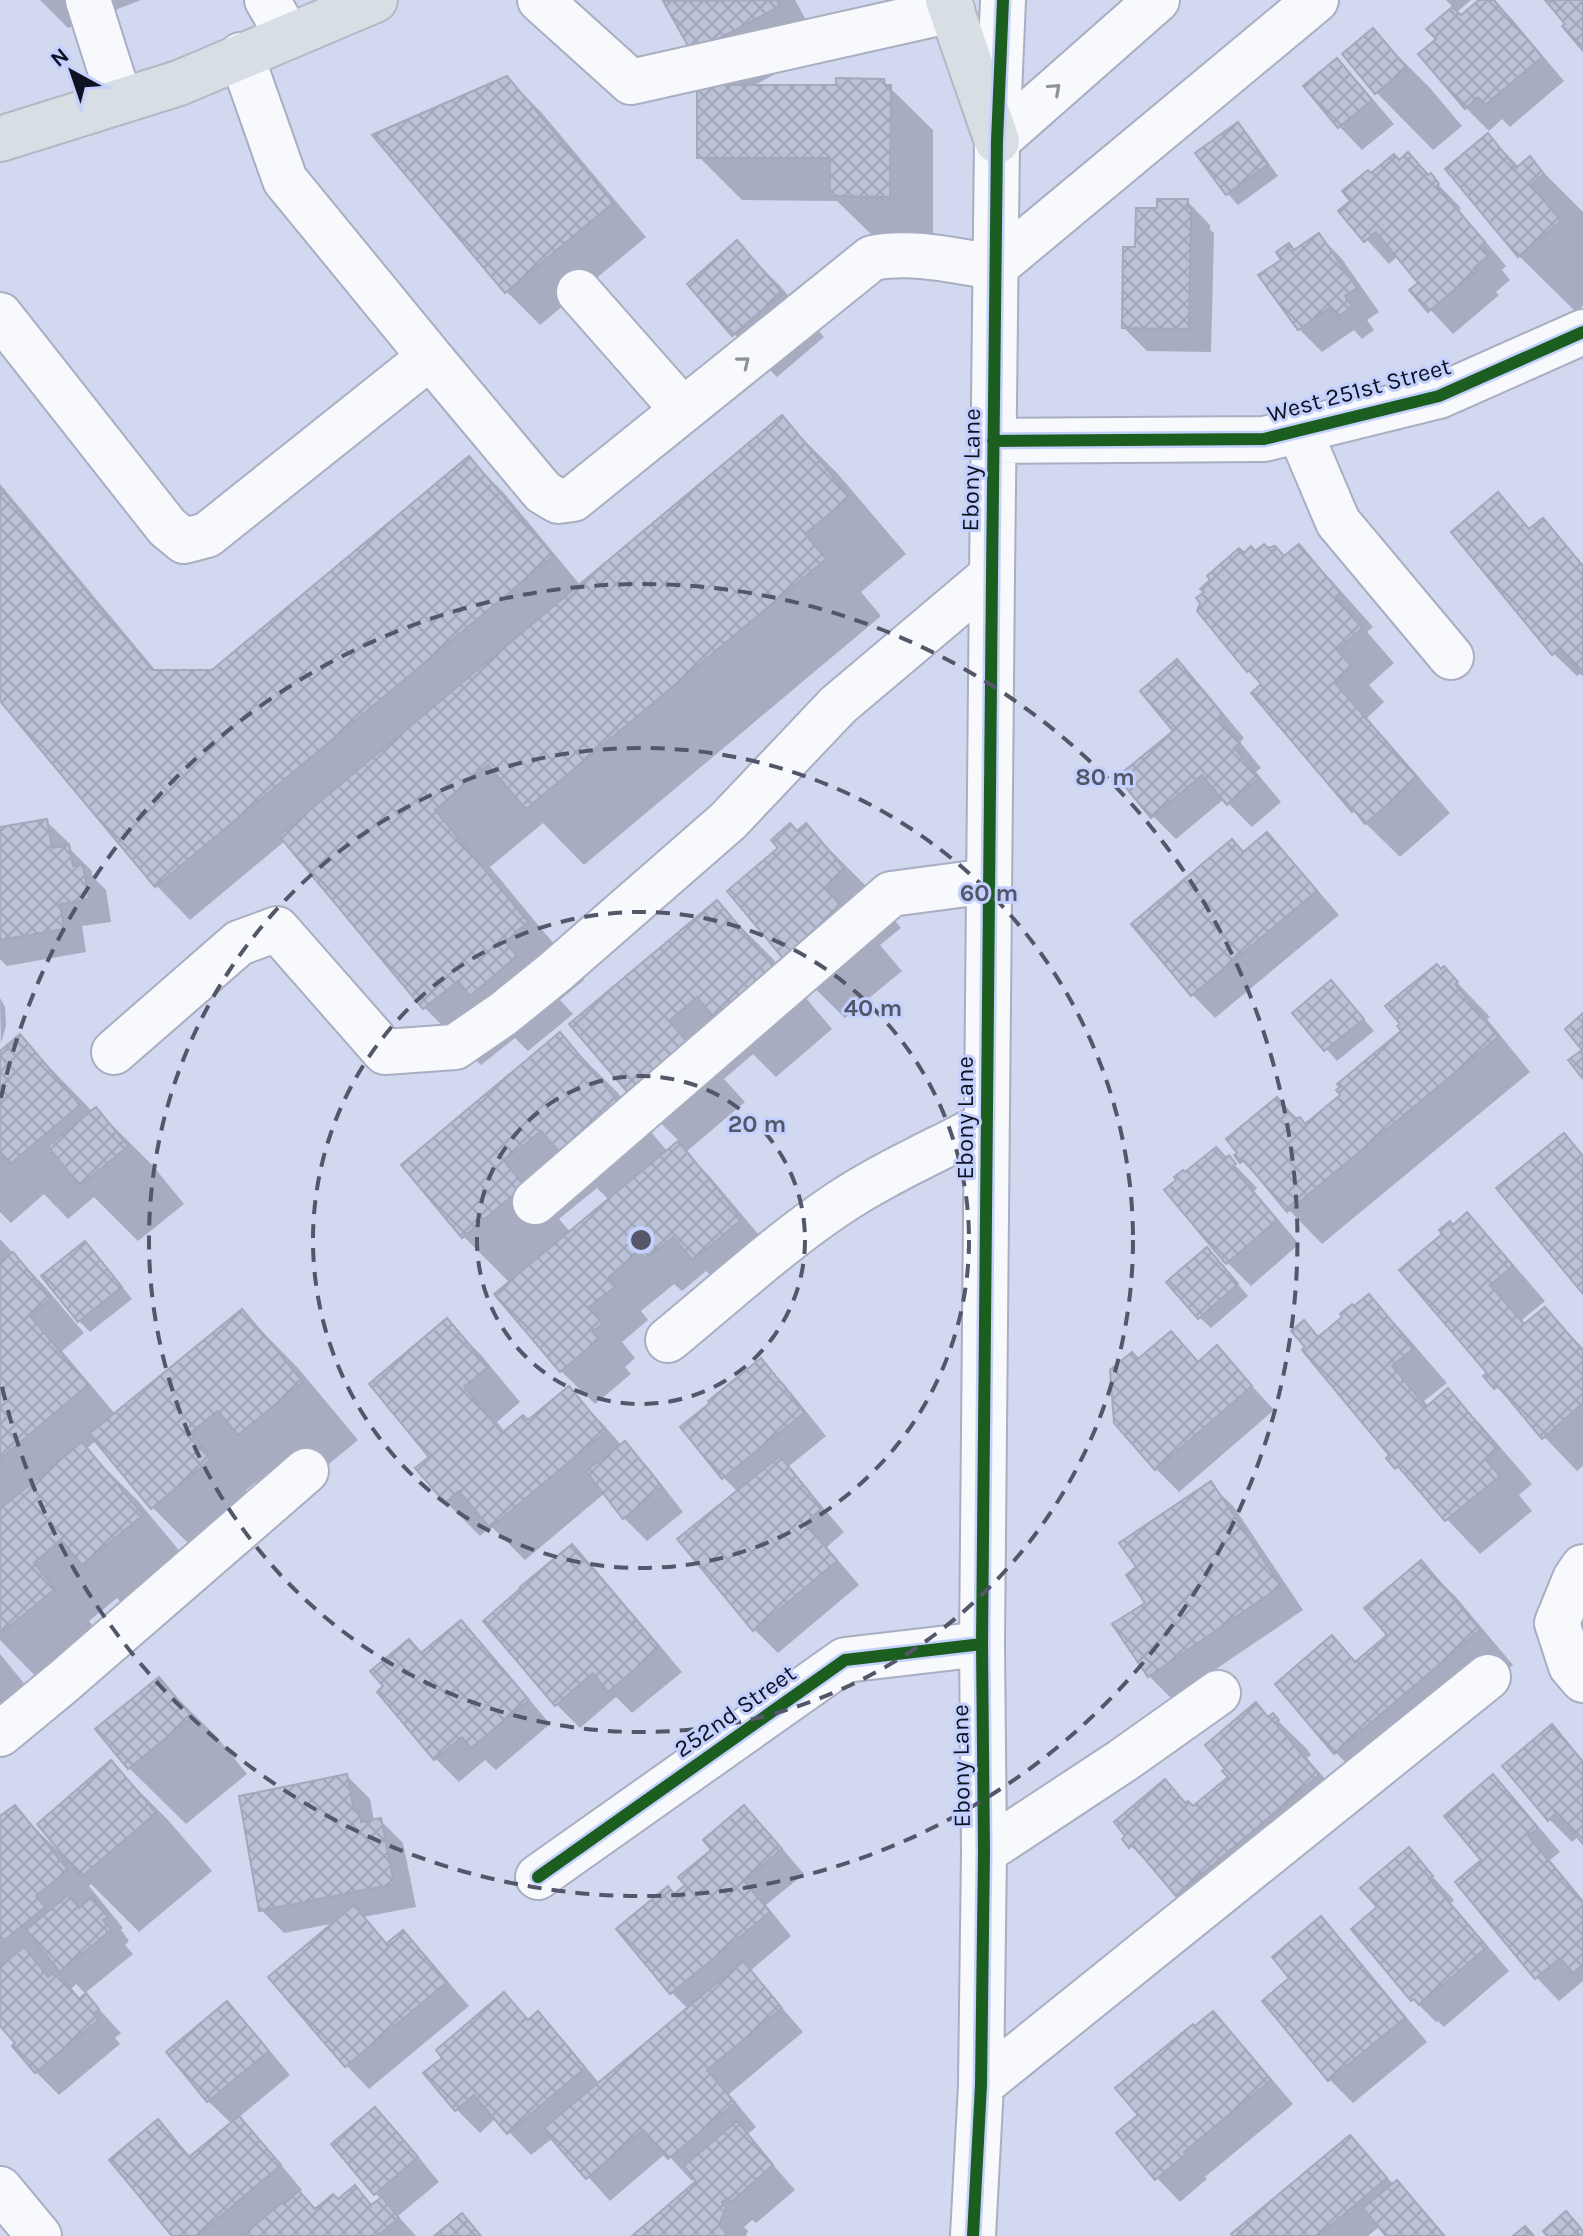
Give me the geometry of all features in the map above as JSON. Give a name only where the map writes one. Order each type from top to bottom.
[{"type":"main road","points":[[0,139],[179,83],[241,55],[278,18],[375,0]]},
{"type":"main road","points":[[950,5],[997,141]]},
{"type":"street","points":[[88,0],[120,101]]},
{"type":"street","points":[[540,0],[631,82],[950,5]]},
{"type":"street","name":"Ebony Lane","points":[[973,2236],[981,2085],[993,441],[997,141],[1003,0]]},
{"type":"street","points":[[997,141],[1157,0]]},
{"type":"street","points":[[241,55],[285,180],[543,492],[558,501],[573,499],[872,258],[893,254],[912,255],[995,267],[1316,0]]},
{"type":"street","points":[[579,292],[683,410]]},
{"type":"street","points":[[0,315],[167,527],[184,541],[207,535],[430,357]]},
{"type":"street","name":"West 251st Street","points":[[993,441],[1264,439],[1439,396],[1583,332]]},
{"type":"street","points":[[1299,430],[1338,522],[1451,657]]},
{"type":"street","points":[[114,1052],[239,943],[277,929],[385,1052],[455,1047],[555,972],[728,821],[838,705],[992,575]]},
{"type":"street","points":[[535,1202],[891,894],[989,881]]},
{"type":"street","points":[[668,1340],[837,1204],[986,1124]]},
{"type":"street","points":[[0,1734],[306,1471]]},
{"type":"street","points":[[1583,1567],[1557,1623],[1571,1666],[1583,1680]]},
{"type":"street","name":"252nd Street","points":[[538,1877],[845,1660],[982,1644]]},
{"type":"street","points":[[981,2085],[1488,1677]]},
{"type":"street","points":[[984,1852],[1218,1693]]},
{"type":"street","points":[[0,2189],[39,2236]]},
{"type":"building","points":[[777,0],[780,6],[692,53],[663,1]]},
{"type":"building","points":[[1479,0],[1494,0],[1542,57],[1485,105],[1478,97],[1465,109],[1418,54],[1436,39],[1426,29],[1452,7],[1461,15]]},
{"type":"building","points":[[1545,0],[1583,0],[1583,51],[1562,26],[1565,24]]},
{"type":"building","points":[[1373,28],[1407,68],[1375,94],[1342,54]]},
{"type":"building","points":[[1337,58],[1372,100],[1338,128],[1303,86]]},
{"type":"building","points":[[507,76],[613,203],[505,293],[372,135]]},
{"type":"building","points":[[836,78],[884,79],[885,85],[891,85],[890,197],[830,196],[830,158],[697,158],[697,85],[836,85]]},
{"type":"building","points":[[1238,122],[1268,164],[1226,195],[1195,153]]},
{"type":"building","points":[[1488,133],[1516,168],[1530,156],[1544,174],[1531,185],[1561,221],[1518,257],[1445,169]]},
{"type":"building","points":[[1408,152],[1428,175],[1431,173],[1439,184],[1437,186],[1485,242],[1480,246],[1489,255],[1474,268],[1477,271],[1428,312],[1409,290],[1418,283],[1376,232],[1364,242],[1338,211],[1350,201],[1342,191],[1394,154],[1399,160]]},
{"type":"building","points":[[1157,199],[1188,199],[1188,208],[1191,208],[1189,329],[1122,328],[1123,247],[1135,247],[1136,208],[1157,208]]},
{"type":"building","points":[[1319,233],[1357,288],[1345,296],[1352,306],[1338,317],[1331,307],[1298,330],[1258,275],[1281,260],[1276,252],[1289,243],[1294,250]]},
{"type":"building","points":[[737,240],[782,293],[732,336],[687,284]]},
{"type":"building","points":[[782,415],[850,497],[805,534],[826,559],[526,809],[488,765],[435,810],[528,922],[505,942],[517,956],[470,996],[458,981],[423,1009],[279,836]]},
{"type":"building","points":[[469,456],[553,556],[155,887],[0,701],[0,488],[152,670],[212,670]]},
{"type":"building","points":[[1498,492],[1529,529],[1543,518],[1583,566],[1583,675],[1560,648],[1552,655],[1451,532]]},
{"type":"building","points":[[1264,544],[1268,548],[1275,546],[1284,556],[1299,544],[1340,593],[1335,597],[1362,628],[1337,650],[1352,667],[1335,683],[1418,778],[1365,824],[1251,693],[1261,684],[1249,670],[1247,672],[1197,611],[1200,603],[1196,598],[1204,592],[1200,589],[1210,580],[1207,576],[1239,548],[1244,553],[1251,546],[1255,551]]},
{"type":"building","points":[[1177,659],[1222,714],[1218,718],[1240,743],[1234,748],[1259,778],[1227,805],[1202,775],[1151,818],[1117,777],[1173,731],[1140,691]]},
{"type":"building","points":[[47,819],[52,848],[69,845],[73,866],[83,865],[89,899],[60,904],[64,929],[0,940],[0,827]]},
{"type":"building","points":[[790,823],[797,831],[806,823],[845,870],[825,887],[847,913],[787,963],[727,891],[778,848],[771,840]]},
{"type":"building","points":[[1267,832],[1317,891],[1191,996],[1131,924],[1232,839],[1243,852]]},
{"type":"building","points":[[717,900],[777,971],[718,1022],[697,997],[669,1021],[690,1045],[630,1095],[569,1024]]},
{"type":"building","points":[[1437,964],[1441,969],[1444,966],[1458,982],[1455,984],[1498,1037],[1287,1212],[1244,1160],[1240,1163],[1234,1155],[1237,1153],[1226,1139],[1277,1097],[1295,1119],[1300,1117],[1305,1124],[1340,1095],[1336,1090],[1340,1087],[1337,1084],[1401,1031],[1397,1026],[1400,1024],[1385,1006]]},
{"type":"building","points":[[1331,980],[1364,1019],[1324,1051],[1292,1013]]},
{"type":"building","points":[[1583,1013],[1582,1078],[1568,1060],[1582,1050],[1565,1029]]},
{"type":"building","points":[[560,1032],[621,1105],[560,1154],[541,1131],[504,1161],[524,1186],[462,1238],[401,1165]]},
{"type":"building","points":[[20,1034],[80,1105],[10,1164],[0,1152],[0,1051]]},
{"type":"building","points":[[96,1107],[128,1146],[80,1186],[48,1146]]},
{"type":"building","points":[[1564,1133],[1583,1156],[1583,1294],[1496,1188]]},
{"type":"building","points":[[678,1141],[742,1219],[693,1260],[673,1237],[646,1259],[639,1251],[609,1277],[616,1286],[589,1307],[603,1323],[592,1332],[599,1339],[560,1372],[494,1294]]},
{"type":"building","points":[[1216,1147],[1226,1158],[1229,1155],[1236,1164],[1232,1167],[1277,1220],[1226,1264],[1164,1190],[1176,1180],[1174,1177]]},
{"type":"building","points":[[1467,1212],[1513,1266],[1490,1285],[1524,1324],[1545,1307],[1583,1351],[1583,1403],[1542,1439],[1498,1386],[1494,1389],[1483,1376],[1487,1373],[1399,1270],[1442,1234],[1439,1230],[1450,1221],[1453,1225]]},
{"type":"building","points":[[85,1241],[122,1287],[78,1322],[41,1276]]},
{"type":"building","points":[[1207,1247],[1238,1284],[1198,1319],[1166,1282]]},
{"type":"building","points":[[13,1252],[51,1298],[30,1316],[88,1385],[0,1459],[0,1262]]},
{"type":"building","points":[[1369,1294],[1414,1348],[1392,1366],[1426,1407],[1448,1388],[1499,1449],[1486,1460],[1500,1476],[1445,1521],[1398,1466],[1395,1469],[1386,1458],[1389,1455],[1302,1350],[1305,1347],[1291,1331],[1304,1320],[1318,1337],[1342,1317],[1340,1314]]},
{"type":"building","points":[[242,1309],[303,1382],[238,1435],[218,1411],[190,1433],[212,1458],[151,1509],[89,1434]]},
{"type":"building","points":[[447,1318],[488,1367],[464,1387],[502,1433],[523,1415],[528,1420],[569,1386],[606,1431],[490,1528],[459,1491],[445,1503],[415,1468],[429,1457],[369,1384]]},
{"type":"building","points":[[1171,1331],[1198,1362],[1217,1345],[1252,1386],[1155,1470],[1114,1423],[1110,1370],[1132,1352],[1138,1359]]},
{"type":"building","points":[[761,1358],[805,1412],[722,1479],[680,1427]]},
{"type":"building","points":[[625,1441],[662,1487],[623,1519],[586,1471]]},
{"type":"building","points":[[82,1442],[143,1515],[82,1565],[61,1540],[34,1563],[55,1589],[0,1634],[0,1509]]},
{"type":"building","points":[[780,1456],[822,1508],[805,1523],[837,1561],[753,1631],[677,1539]]},
{"type":"building","points":[[1211,1481],[1281,1586],[1148,1677],[1112,1624],[1145,1603],[1126,1575],[1136,1567],[1119,1543]]},
{"type":"building","points":[[572,1544],[660,1648],[608,1692],[593,1673],[555,1706],[483,1621]]},
{"type":"building","points":[[1421,1560],[1480,1630],[1334,1754],[1275,1684],[1332,1635],[1355,1662],[1387,1635],[1364,1608]]},
{"type":"building","points":[[461,1620],[529,1700],[471,1748],[462,1737],[434,1760],[377,1692],[383,1686],[370,1671],[409,1639],[421,1653]]},
{"type":"building","points":[[159,1677],[192,1717],[128,1769],[95,1729]]},
{"type":"building","points":[[1256,1702],[1268,1717],[1273,1713],[1279,1720],[1275,1723],[1319,1775],[1176,1896],[1133,1845],[1129,1848],[1122,1839],[1125,1836],[1114,1822],[1165,1779],[1185,1803],[1188,1801],[1193,1806],[1228,1777],[1205,1745]]},
{"type":"building","points":[[1552,1724],[1583,1762],[1583,1844],[1557,1812],[1548,1821],[1502,1766]]},
{"type":"building","points":[[111,1760],[156,1813],[81,1877],[37,1824]]},
{"type":"building","points":[[347,1774],[354,1811],[359,1811],[361,1822],[381,1818],[394,1884],[259,1911],[239,1796]]},
{"type":"building","points":[[1493,1774],[1538,1828],[1528,1836],[1583,1902],[1583,1965],[1573,1973],[1560,1958],[1535,1979],[1455,1882],[1481,1860],[1444,1816]]},
{"type":"building","points":[[15,1805],[68,1870],[36,1896],[45,1907],[0,1944],[0,1816]]},
{"type":"building","points":[[744,1805],[782,1849],[744,1881],[770,1912],[670,1994],[616,1929],[668,1886],[674,1894],[685,1885],[678,1877],[711,1850],[703,1840]]},
{"type":"building","points":[[1409,1847],[1433,1876],[1429,1879],[1487,1947],[1419,2005],[1414,1999],[1411,2001],[1351,1929],[1377,1907],[1360,1888]]},
{"type":"building","points":[[68,1895],[79,1908],[92,1897],[108,1917],[103,1920],[111,1930],[60,1972],[26,1930]]},
{"type":"building","points":[[354,1905],[389,1947],[387,1943],[403,1930],[447,1982],[345,2067],[268,1977]]},
{"type":"building","points":[[1321,1916],[1405,2018],[1328,2081],[1262,2001],[1289,1978],[1272,1957]]},
{"type":"building","points":[[24,1947],[48,1977],[56,1971],[79,1999],[86,1993],[99,2009],[93,2014],[98,2020],[35,2073],[0,2026],[0,1966]]},
{"type":"building","points":[[743,1961],[782,2008],[707,2070],[735,2103],[668,2159],[643,2130],[586,2179],[543,2129]]},
{"type":"building","points":[[504,1992],[528,2020],[538,2011],[585,2068],[507,2134],[474,2095],[455,2111],[423,2073],[442,2058],[436,2050]]},
{"type":"building","points":[[227,2001],[269,2051],[207,2102],[166,2052]]},
{"type":"building","points":[[1213,2011],[1271,2080],[1155,2180],[1116,2133],[1138,2115],[1115,2088]]},
{"type":"building","points":[[375,2107],[418,2157],[374,2195],[331,2144]]},
{"type":"building","points":[[239,2116],[281,2165],[197,2236],[172,2236],[109,2160],[158,2119],[189,2157]]},
{"type":"building","points":[[737,2121],[773,2165],[731,2202],[728,2198],[722,2202],[726,2207],[719,2225],[729,2236],[632,2236],[696,2181],[684,2166]]},
{"type":"building","points":[[1350,2135],[1387,2178],[1318,2236],[1232,2236],[1231,2234]]},
{"type":"building","points":[[1397,2180],[1444,2236],[1386,2236],[1363,2208]]},
{"type":"building","points":[[355,2185],[371,2205],[382,2197],[399,2218],[377,2236],[241,2236],[299,2191],[315,2209],[333,2194],[338,2199]]},
{"type":"building","points":[[1566,2211],[1583,2231],[1583,2236],[1547,2236],[1543,2231]]},
{"type":"building","points":[[462,2213],[481,2236],[434,2236]]},
{"type":"building","points":[[1525,2226],[1534,2236],[1513,2236]]},
{"type":"cycle path","points":[[973,2236],[981,2085],[992,575],[997,141],[1003,0]]},
{"type":"cycle path","points":[[993,441],[1264,439],[1439,396],[1583,332]]},
{"type":"cycle path","points":[[538,1877],[845,1660],[982,1644]]}]
